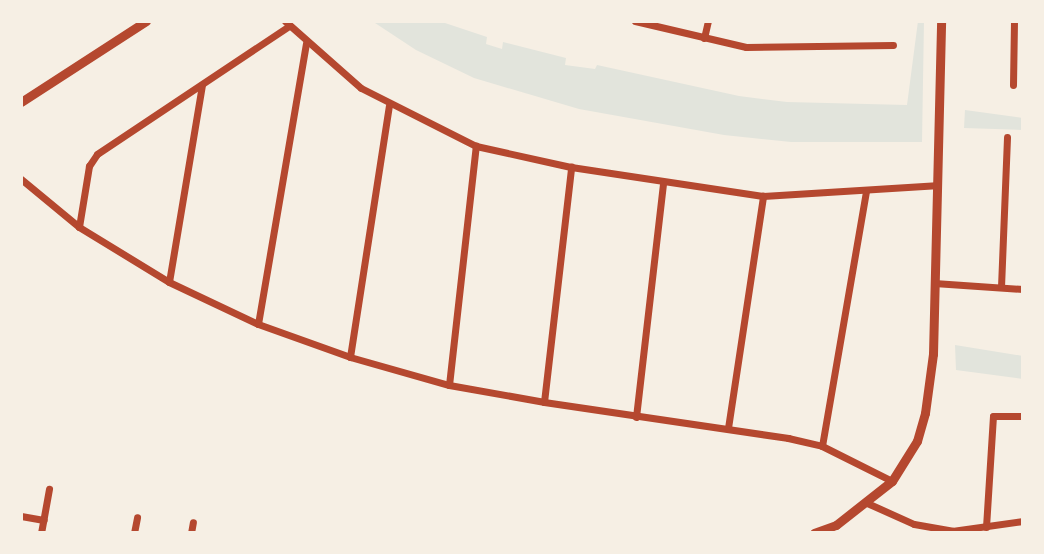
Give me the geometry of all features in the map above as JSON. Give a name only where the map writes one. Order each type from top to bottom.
[{"type":"street","points":[[635,21],[704,38],[786,49],[892,45]]},
{"type":"street","points":[[704,38],[708,21]]},
{"type":"street","points":[[814,533],[836,525],[892,481],[917,441],[925,413],[933,354],[941,21]]},
{"type":"street","points":[[1013,85],[1014,21]]},
{"type":"street","points":[[21,102],[142,22]]},
{"type":"street","points":[[79,227],[92,159],[287,24],[306,43],[389,106],[476,146],[571,167],[663,183],[764,196],[866,192],[936,185]]},
{"type":"street","points":[[258,324],[306,43]]},
{"type":"street","points":[[169,282],[202,85]]},
{"type":"street","points":[[350,357],[389,106]]},
{"type":"street","points":[[1001,287],[1007,137]]},
{"type":"street","points":[[449,385],[476,146]]},
{"type":"street","points":[[544,402],[571,167]]},
{"type":"street","points":[[21,180],[79,227],[169,282],[258,324],[350,357],[449,385],[636,417],[728,428],[822,446],[892,481]]},
{"type":"street","points":[[636,417],[663,183]]},
{"type":"street","points":[[822,446],[866,192]]},
{"type":"street","points":[[728,428],[764,196]]},
{"type":"street","points":[[934,283],[1023,289]]},
{"type":"street","points":[[986,527],[993,416],[1023,416]]},
{"type":"street","points":[[41,533],[49,489]]},
{"type":"street","points":[[867,503],[914,524],[952,531],[1023,520]]},
{"type":"street","points":[[21,516],[44,520]]},
{"type":"street","points":[[134,533],[137,517]]},
{"type":"street","points":[[191,533],[193,522]]},
{"type":"shaded area","points":[[372,21],[439,21],[487,37],[486,44],[502,49],[503,42],[566,58],[565,65],[595,69],[597,65],[739,96],[787,102],[907,105],[918,21],[924,21],[922,142],[791,142],[724,135],[579,109],[474,78],[416,50]]},
{"type":"shaded area","points":[[965,110],[1023,118],[1023,130],[964,128]]},
{"type":"shaded area","points":[[955,345],[1023,356],[1023,379],[956,370]]}]
